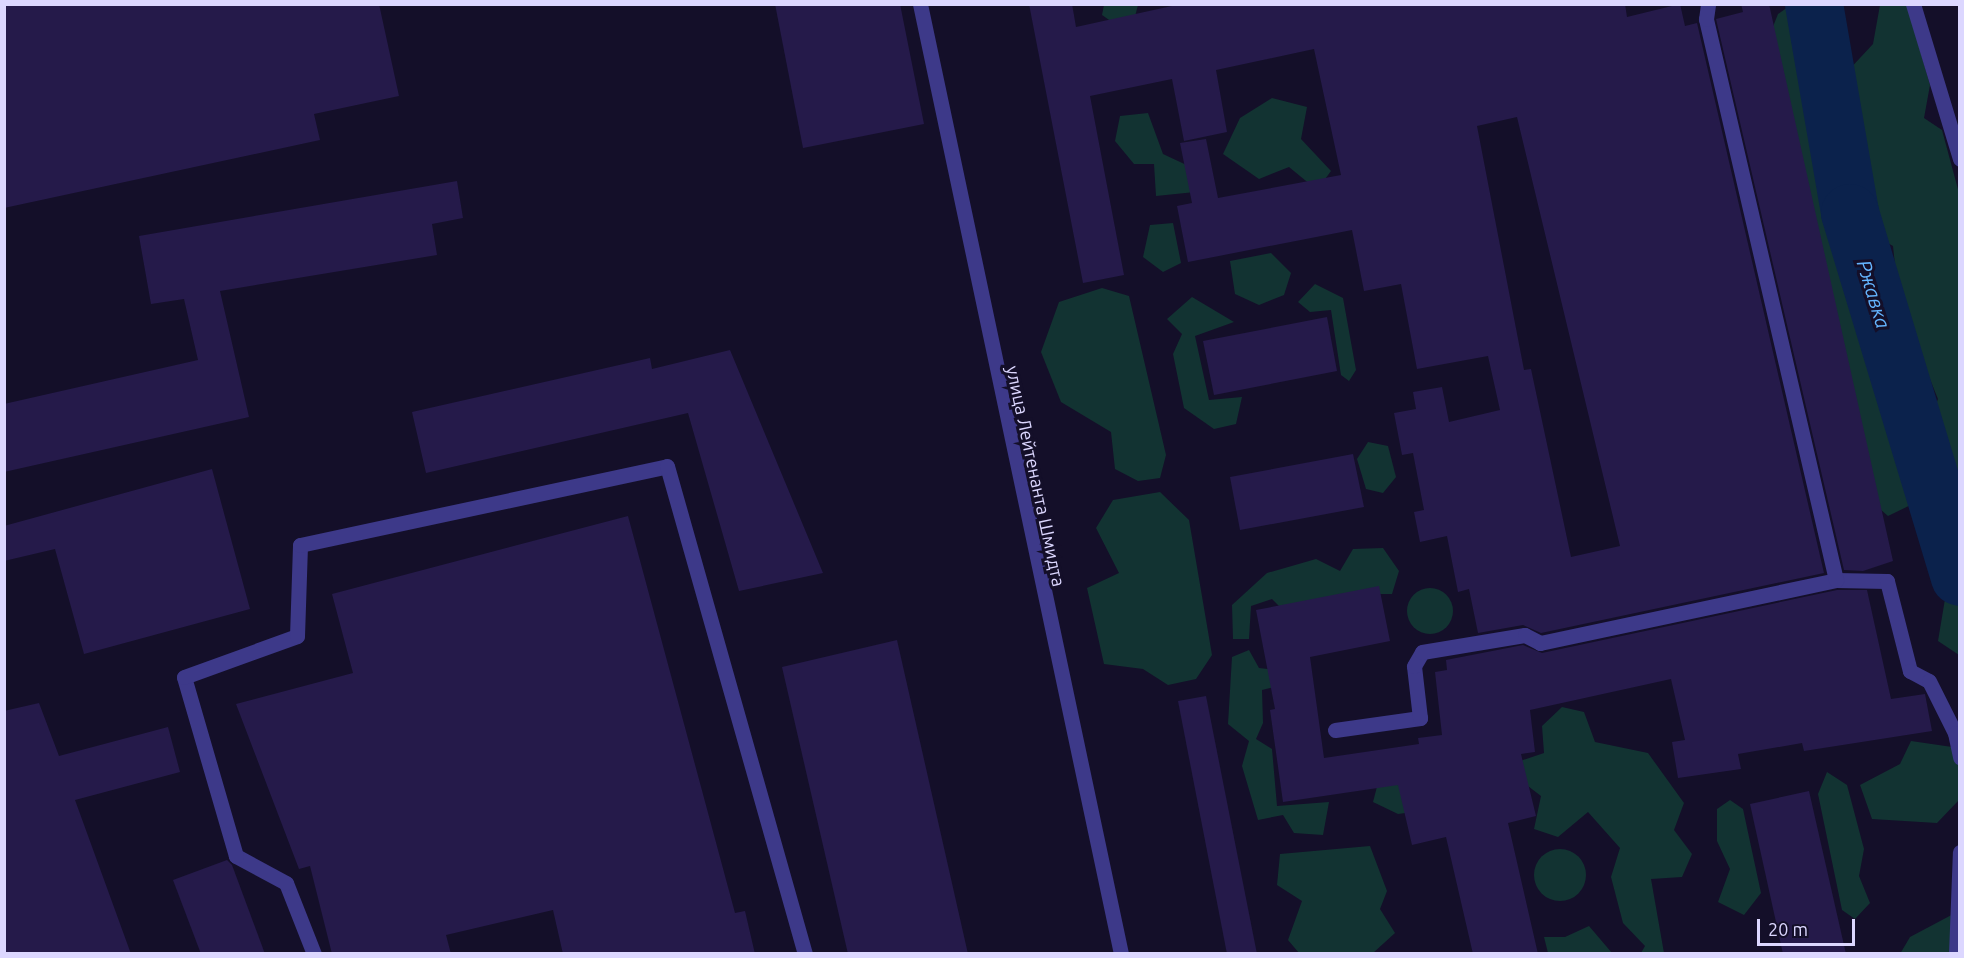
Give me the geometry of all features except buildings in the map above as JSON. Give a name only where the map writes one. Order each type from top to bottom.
[{"type":"street","name":"улица Лейтенанта Шмидта","points":[[920,4],[1121,954]]},
{"type":"street","points":[[1708,4],[1706,19],[1836,580]]},
{"type":"street","points":[[1913,4],[1959,159]]},
{"type":"street","points":[[314,954],[286,883],[236,856],[184,677],[297,636],[300,545],[667,466],[805,954]]},
{"type":"street","points":[[1335,730],[1420,718],[1414,666],[1422,652],[1525,635],[1540,643],[1836,580],[1887,581],[1910,670],[1929,681],[1955,732],[1959,757]]},
{"type":"street","points":[[1956,954],[1959,852]]},
{"type":"green space","points":[[1104,5],[1138,5],[1132,28],[1122,29],[1102,15]]},
{"type":"green space","points":[[1791,5],[1808,5],[1830,38],[1837,193],[1921,500],[1888,516],[1857,489],[1757,67],[1778,14]]},
{"type":"green space","points":[[1880,5],[1907,5],[1930,85],[1924,118],[1942,130],[1959,193],[1959,513],[1928,425],[1938,399],[1899,303],[1893,246],[1872,234],[1875,195],[1858,167],[1846,73],[1873,44]]},
{"type":"green space","points":[[1272,98],[1307,107],[1301,139],[1331,171],[1317,190],[1289,167],[1259,179],[1223,154],[1240,118]]},
{"type":"green space","points":[[1148,113],[1163,154],[1195,169],[1195,192],[1156,196],[1154,164],[1134,164],[1115,141],[1120,116]]},
{"type":"green space","points":[[1173,223],[1181,263],[1163,272],[1143,257],[1150,225]]},
{"type":"green space","points":[[1271,253],[1291,273],[1284,295],[1259,305],[1235,294],[1230,261]]},
{"type":"green space","points":[[1315,284],[1343,298],[1356,370],[1349,381],[1341,375],[1331,310],[1310,312],[1298,302]]},
{"type":"green space","points":[[1102,288],[1129,296],[1166,455],[1160,478],[1138,481],[1115,469],[1111,432],[1061,402],[1041,352],[1059,302]]},
{"type":"green space","points":[[1192,297],[1234,322],[1195,336],[1209,400],[1242,397],[1236,424],[1214,429],[1184,408],[1173,354],[1182,334],[1167,319]]},
{"type":"green space","points":[[1368,442],[1388,446],[1396,477],[1383,493],[1366,489],[1357,459]]},
{"type":"green space","points":[[1160,492],[1189,520],[1212,655],[1196,679],[1168,685],[1143,669],[1104,664],[1087,588],[1119,573],[1096,528],[1113,500]]},
{"type":"green space","points":[[1383,548],[1399,571],[1392,594],[1354,594],[1307,634],[1272,599],[1251,606],[1249,639],[1233,639],[1232,605],[1267,573],[1316,559],[1340,571],[1353,549]]},
{"type":"green space","points":[[1959,561],[1959,655],[1938,641],[1950,569]]},
{"type":"green space","points":[[1430,588],[1446,595],[1453,611],[1446,627],[1430,634],[1414,627],[1407,611],[1414,595]]},
{"type":"green space","points":[[1249,650],[1259,668],[1286,671],[1283,685],[1262,690],[1263,723],[1256,739],[1272,749],[1277,806],[1329,802],[1323,835],[1294,833],[1283,815],[1258,820],[1242,766],[1249,741],[1228,724],[1232,657]]},
{"type":"green space","points":[[1562,707],[1584,712],[1595,742],[1648,753],[1684,803],[1674,830],[1692,854],[1682,877],[1651,879],[1664,953],[1641,953],[1645,946],[1623,923],[1611,877],[1620,848],[1588,812],[1558,837],[1534,829],[1541,796],[1515,776],[1517,762],[1544,753],[1542,726]]},
{"type":"green space","points":[[1911,741],[1959,748],[1959,800],[1937,823],[1872,819],[1860,785],[1900,764]]},
{"type":"green space","points":[[1445,768],[1448,807],[1398,814],[1373,802],[1379,779]]},
{"type":"green space","points":[[1827,772],[1847,785],[1864,849],[1859,876],[1870,903],[1855,919],[1842,910],[1818,794]]},
{"type":"green space","points":[[1730,800],[1743,809],[1761,893],[1744,915],[1718,902],[1730,869],[1717,841],[1717,809]]},
{"type":"green space","points":[[1370,846],[1387,891],[1380,909],[1395,933],[1373,953],[1299,953],[1288,940],[1302,901],[1277,885],[1280,854]]},
{"type":"green space","points":[[1560,849],[1570,851],[1578,857],[1584,865],[1586,875],[1584,885],[1578,893],[1570,899],[1560,901],[1550,899],[1542,893],[1536,885],[1534,875],[1536,865],[1542,857],[1550,851]]},
{"type":"green space","points":[[1959,911],[1959,953],[1900,954],[1910,937]]},
{"type":"green space","points":[[1589,926],[1612,953],[1548,953],[1544,937],[1565,937]]},
{"type":"waterway","name":"Ржавка","points":[[1814,4],[1850,213],[1960,577]]}]
